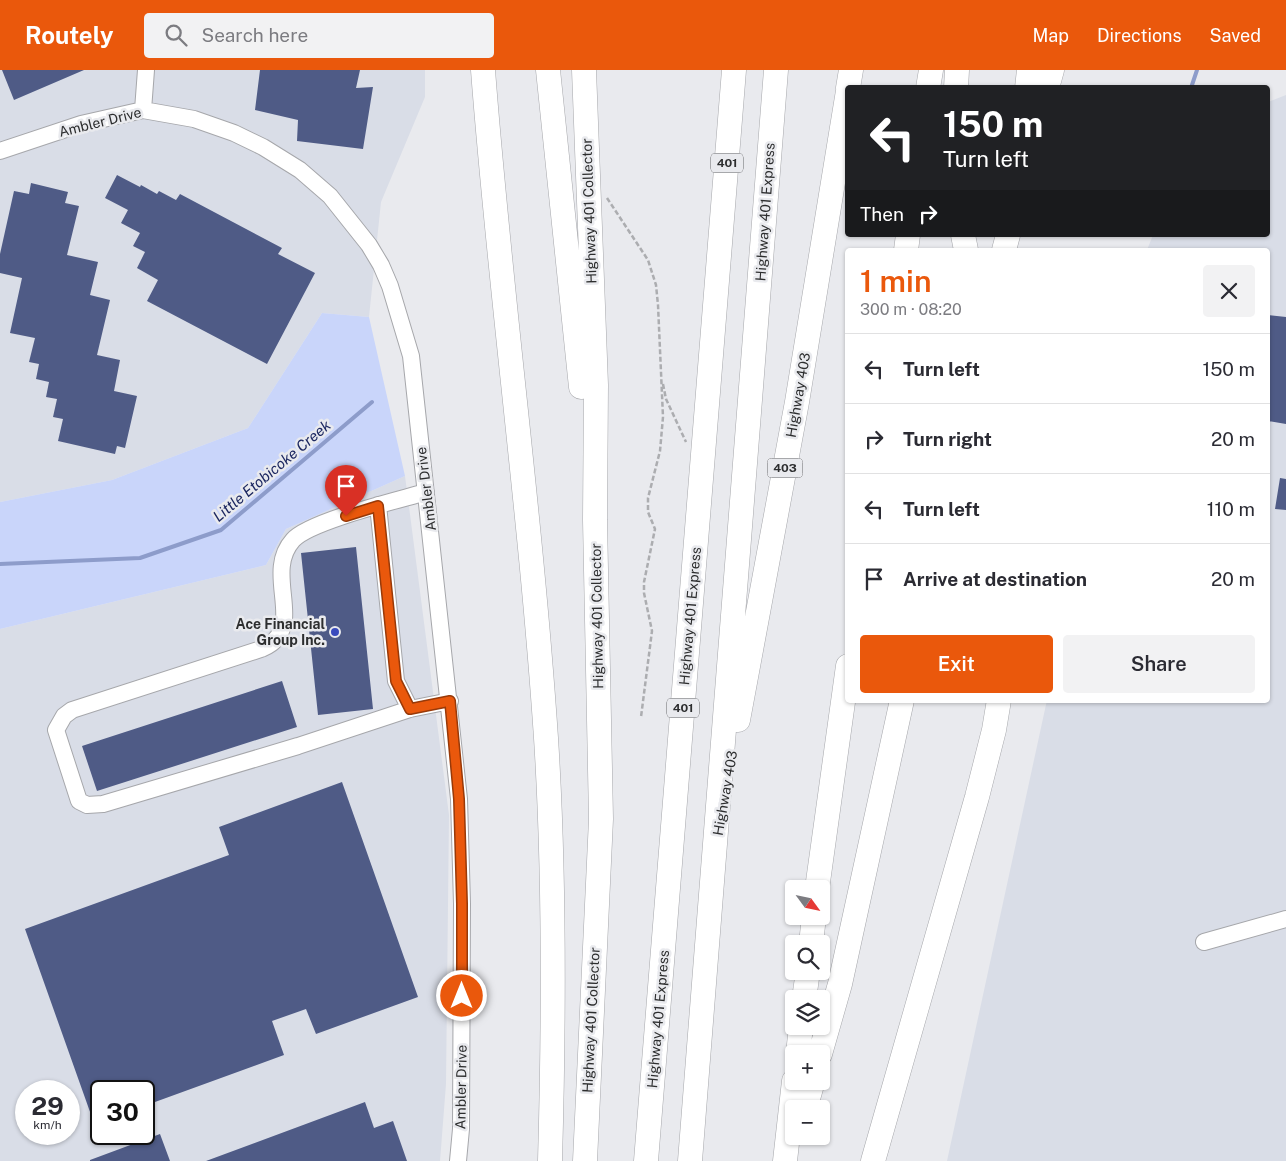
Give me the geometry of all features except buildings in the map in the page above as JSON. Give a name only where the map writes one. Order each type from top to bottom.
[{"type":"highway","points":[[483,70],[546,737],[553,895],[553,1044],[550,1161]]},
{"type":"highway","points":[[548,70],[595,520]]},
{"type":"highway","name":"Highway 401 Collector","points":[[584,70],[596,385],[595,520],[601,819],[585,1161]]},
{"type":"highway","points":[[720,256],[722,70]]},
{"type":"highway","name":"Highway 401 Express","points":[[646,1161],[734,70]]},
{"type":"highway","name":"Highway 401 Express","points":[[690,1161],[776,70]]},
{"type":"highway","name":"Highway 403","points":[[849,85],[851,70]]},
{"type":"highway","points":[[928,85],[931,70]]},
{"type":"highway","points":[[956,85],[957,70]]},
{"type":"highway","points":[[1027,85],[1029,70]]},
{"type":"highway","points":[[1048,85],[1052,70]]},
{"type":"highway","name":"Highway 403","points":[[715,845],[797,402],[845,107]]},
{"type":"highway","points":[[818,880],[845,688]]},
{"type":"highway","points":[[823,1045],[840,984],[901,703]]},
{"type":"highway","points":[[873,1161],[977,797],[994,730],[998,703]]},
{"type":"highway","points":[[785,1161],[793,1090]]},
{"type":"highway","points":[[791,1161],[795,1145]]},
{"type":"street","points":[[143,110],[146,70]]},
{"type":"street","name":"Ambler Drive","points":[[0,151],[81,124],[143,110],[194,120],[234,133],[263,147],[300,170],[330,196],[349,218],[381,265],[399,314],[411,356],[450,701],[459,799],[461,850],[461,1129],[458,1161]]},
{"type":"street","points":[[426,492],[309,528],[292,541],[281,564],[281,583],[285,602],[281,632],[274,642],[261,649],[72,710],[64,716],[56,730],[79,801],[87,805],[103,804],[298,746],[410,709],[450,701]]},
{"type":"street","points":[[378,506],[396,681],[410,709]]},
{"type":"street","points":[[1204,942],[1286,919]]},
{"type":"path","points":[[603,192],[640,246],[652,271],[658,305],[663,417],[660,451],[648,498],[648,512],[655,529],[644,582],[644,593],[652,631],[641,717]]},
{"type":"path","points":[[662,378],[666,399],[689,449]]},
{"type":"shaded area","points":[[0,70],[425,70],[425,97],[381,202],[369,317],[322,313],[248,428],[112,480],[0,502]]},
{"type":"shaded area","points":[[1286,95],[1286,1161],[947,1161],[1046,703],[1270,703],[1270,248],[1148,248],[1152,237],[1270,237],[1270,101]]},
{"type":"shaded area","points":[[322,313],[369,317],[405,476],[286,529],[266,565],[0,629],[0,502],[112,480],[248,428]]},
{"type":"shaded area","points":[[405,476],[449,815],[446,1084],[440,1161],[0,1161],[0,629],[266,565],[286,529]]},
{"type":"waterway","points":[[1192,85],[1197,70]]},
{"type":"waterway","name":"Little Etobicoke Creek","points":[[0,564],[140,558],[221,530],[372,402]]},
{"type":"place","name":"Ace Financial Group Inc.","points":[[335,632]]},
{"type":"route","points":[[346,516],[378,506],[396,681],[410,709],[450,701],[459,799],[462,996]]}]
